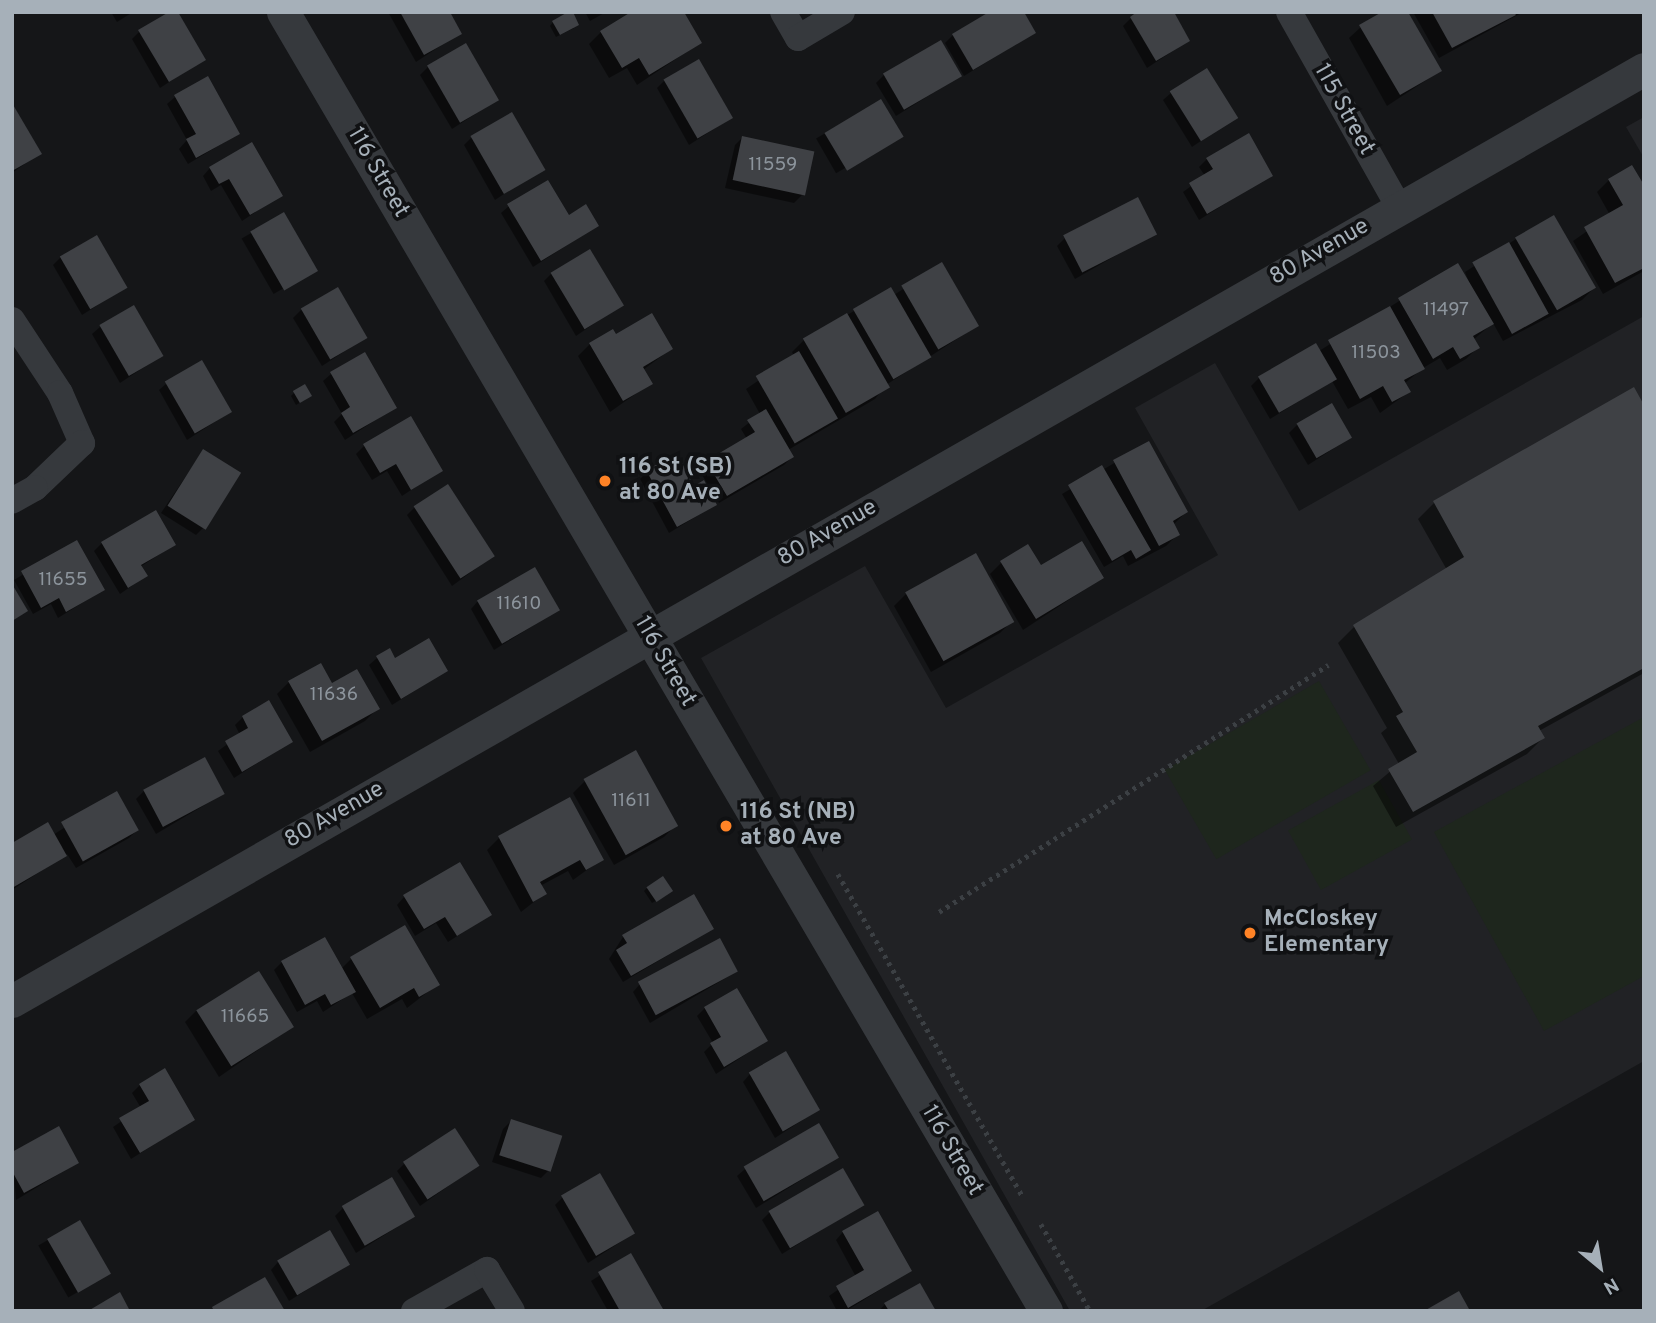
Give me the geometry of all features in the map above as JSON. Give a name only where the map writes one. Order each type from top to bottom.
[{"type":"street","name":"116 Street","points":[[283,12],[1046,1311]]},
{"type":"street","points":[[783,12],[798,38],[842,12]]},
{"type":"street","name":"115 Street","points":[[1289,12],[1399,207]]},
{"type":"street","name":"80 Avenue","points":[[12,1001],[1644,69]]},
{"type":"street","points":[[12,320],[60,393],[82,443],[35,488],[12,501]]},
{"type":"street","points":[[414,1311],[487,1270],[512,1311]]},
{"type":"path","points":[[939,912],[1328,665]]},
{"type":"path","points":[[838,874],[1022,1195]]},
{"type":"path","points":[[1041,1224],[1090,1311]]},
{"type":"shaded area","points":[[1644,117],[1644,158],[1626,127]]},
{"type":"shaded area","name":"McCloskey Elementary","points":[[1644,316],[1644,1061],[1201,1311],[1070,1311],[701,658],[865,566],[946,708],[1218,555],[1135,408],[1215,363],[1299,511]]},
{"type":"shaded area","points":[[1319,681],[1370,770],[1216,859],[1165,770]]},
{"type":"shaded area","points":[[1644,717],[1644,976],[1544,1031],[1434,832]]},
{"type":"shaded area","points":[[1379,780],[1412,839],[1321,890],[1288,830]]},
{"type":"building","points":[[169,12],[178,12],[206,60],[169,82],[138,30]]},
{"type":"building","points":[[400,12],[450,12],[462,34],[424,55]]},
{"type":"building","points":[[573,12],[579,25],[560,35],[552,21]]},
{"type":"building","points":[[631,12],[684,12],[702,43],[649,75],[639,58],[622,68],[600,31]]},
{"type":"building","points":[[989,12],[1024,12],[1036,33],[973,70],[952,34]]},
{"type":"building","points":[[1137,12],[1174,12],[1190,41],[1156,61],[1130,17]]},
{"type":"building","points":[[1382,12],[1408,12],[1442,71],[1400,95],[1359,25]]},
{"type":"building","points":[[1432,12],[1514,12],[1516,15],[1452,48]]},
{"type":"building","points":[[941,40],[962,76],[904,110],[883,74]]},
{"type":"building","points":[[466,43],[499,100],[460,123],[427,66]]},
{"type":"building","points":[[699,59],[733,118],[697,138],[663,80]]},
{"type":"building","points":[[1207,68],[1238,118],[1201,141],[1170,91]]},
{"type":"building","points":[[208,76],[240,134],[196,158],[186,139],[196,134],[174,95]]},
{"type":"building","points":[[881,99],[904,137],[847,171],[824,133]]},
{"type":"building","points":[[12,103],[42,154],[12,171]]},
{"type":"building","points":[[512,112],[546,170],[504,194],[470,136]]},
{"type":"building","points":[[1249,133],[1273,176],[1207,214],[1189,183],[1213,169],[1206,158]]},
{"type":"building","points":[[742,136],[814,151],[805,195],[733,180]]},
{"type":"building","points":[[252,142],[283,196],[250,215],[229,179],[219,184],[209,167]]},
{"type":"building","points":[[1632,165],[1644,185],[1644,268],[1615,283],[1584,227],[1623,205],[1608,179]]},
{"type":"building","points":[[548,180],[569,215],[586,204],[599,226],[541,261],[507,204]]},
{"type":"building","points":[[1138,197],[1157,234],[1082,273],[1063,235]]},
{"type":"building","points":[[284,212],[318,271],[284,290],[250,232]]},
{"type":"building","points":[[1554,215],[1596,288],[1557,310],[1515,238]]},
{"type":"building","points":[[97,235],[128,288],[90,309],[60,256]]},
{"type":"building","points":[[1509,242],[1549,314],[1512,334],[1472,262]]},
{"type":"building","points":[[590,249],[624,306],[585,329],[551,273]]},
{"type":"building","points":[[942,262],[979,326],[938,350],[901,286]]},
{"type":"building","points":[[1458,263],[1494,324],[1473,336],[1480,348],[1460,359],[1453,347],[1433,359],[1398,298]]},
{"type":"building","points":[[338,287],[368,338],[330,360],[301,308]]},
{"type":"building","points":[[891,287],[932,357],[893,379],[853,309]]},
{"type":"building","points":[[134,305],[164,356],[129,376],[99,325]]},
{"type":"building","points":[[1390,306],[1425,369],[1404,380],[1411,392],[1392,402],[1383,386],[1360,399],[1328,340]]},
{"type":"building","points":[[652,313],[673,349],[643,367],[653,384],[623,401],[589,343],[613,329],[616,334]]},
{"type":"building","points":[[847,313],[890,387],[846,413],[803,338]]},
{"type":"building","points":[[1316,343],[1337,379],[1279,413],[1258,376]]},
{"type":"building","points":[[799,351],[838,419],[795,444],[756,376]]},
{"type":"building","points":[[365,352],[397,408],[353,433],[341,413],[350,407],[330,372]]},
{"type":"building","points":[[202,360],[232,412],[195,433],[165,382]]},
{"type":"building","points":[[305,384],[312,396],[300,403],[293,391]]},
{"type":"building","points":[[1634,387],[1644,405],[1644,668],[1538,726],[1545,738],[1413,812],[1388,769],[1417,752],[1396,716],[1403,712],[1353,625],[1464,557],[1433,501]]},
{"type":"building","points":[[1332,403],[1352,438],[1316,458],[1296,424]]},
{"type":"building","points":[[766,409],[794,457],[727,496],[706,461],[755,432],[747,420]]},
{"type":"building","points":[[411,416],[443,471],[411,490],[396,464],[380,473],[363,444]]},
{"type":"building","points":[[1149,441],[1188,512],[1173,521],[1180,535],[1159,546],[1113,460]]},
{"type":"building","points":[[203,449],[241,473],[206,530],[167,506]]},
{"type":"building","points":[[664,461],[667,469],[681,461],[694,486],[704,480],[717,505],[677,527],[646,470]]},
{"type":"building","points":[[1102,465],[1151,550],[1136,559],[1131,550],[1112,561],[1068,485]]},
{"type":"building","points":[[448,484],[495,556],[460,578],[414,506]]},
{"type":"building","points":[[156,510],[176,545],[141,565],[148,576],[128,588],[101,542]]},
{"type":"building","points":[[77,540],[105,590],[66,612],[59,598],[41,608],[21,571]]},
{"type":"building","points":[[1082,541],[1104,578],[1036,619],[1000,561],[1028,544],[1041,565]]},
{"type":"building","points":[[976,553],[1014,622],[943,661],[905,592]]},
{"type":"building","points":[[535,567],[560,610],[502,644],[477,600]]},
{"type":"building","points":[[12,584],[28,611],[12,621]]},
{"type":"building","points":[[429,638],[448,671],[401,699],[376,656],[390,648],[395,658]]},
{"type":"building","points":[[321,663],[332,683],[357,669],[380,709],[322,741],[288,681]]},
{"type":"building","points":[[269,700],[293,742],[242,772],[225,741],[248,728],[242,716]]},
{"type":"building","points":[[636,750],[678,826],[626,855],[584,779]]},
{"type":"building","points":[[205,757],[225,794],[163,827],[143,790]]},
{"type":"building","points":[[117,791],[139,830],[83,861],[61,822]]},
{"type":"building","points":[[570,797],[604,860],[586,870],[580,860],[540,882],[547,894],[533,902],[498,836]]},
{"type":"building","points":[[48,822],[67,856],[12,888],[12,843]]},
{"type":"building","points":[[460,862],[492,915],[457,936],[445,917],[424,929],[403,895]]},
{"type":"building","points":[[663,876],[673,891],[656,902],[646,887]]},
{"type":"building","points":[[694,894],[714,929],[631,976],[616,950],[627,943],[622,935]]},
{"type":"building","points":[[405,925],[440,985],[419,997],[414,988],[380,1008],[350,957]]},
{"type":"building","points":[[325,937],[356,992],[331,1005],[325,994],[305,1005],[281,961]]},
{"type":"building","points":[[720,938],[738,972],[656,1015],[638,982]]},
{"type":"building","points":[[259,971],[294,1027],[231,1066],[196,1010]]},
{"type":"building","points":[[737,988],[768,1041],[724,1067],[710,1043],[721,1037],[704,1007]]},
{"type":"building","points":[[786,1051],[820,1110],[783,1131],[749,1072]]},
{"type":"building","points":[[165,1068],[195,1120],[140,1153],[119,1118],[149,1101],[139,1084]]},
{"type":"building","points":[[511,1119],[562,1136],[551,1172],[499,1155]]},
{"type":"building","points":[[819,1123],[839,1158],[764,1201],[744,1166]]},
{"type":"building","points":[[59,1126],[79,1163],[24,1193],[12,1171],[12,1152]]},
{"type":"building","points":[[455,1128],[480,1166],[428,1200],[403,1162]]},
{"type":"building","points":[[843,1168],[864,1205],[790,1248],[769,1211]]},
{"type":"building","points":[[600,1173],[635,1234],[596,1256],[561,1196]]},
{"type":"building","points":[[392,1177],[415,1217],[365,1246],[342,1206]]},
{"type":"building","points":[[878,1211],[912,1271],[848,1308],[836,1286],[864,1270],[842,1231]]},
{"type":"building","points":[[80,1220],[111,1274],[78,1293],[47,1239]]},
{"type":"building","points":[[330,1230],[350,1265],[297,1295],[277,1260]]},
{"type":"building","points":[[631,1253],[663,1309],[661,1311],[620,1311],[598,1272]]},
{"type":"building","points":[[265,1277],[285,1311],[214,1311],[212,1307]]},
{"type":"building","points":[[920,1283],[936,1311],[889,1311],[884,1303]]},
{"type":"building","points":[[1459,1291],[1469,1309],[1424,1311]]},
{"type":"building","points":[[120,1292],[130,1311],[88,1311]]},
{"type":"place","name":"116 St (SB) at 80 Ave","points":[[605,481]]},
{"type":"place","name":"116 St (NB) at 80 Ave","points":[[726,826]]},
{"type":"place","name":"McCloskey Elementary","points":[[1250,933]]}]
